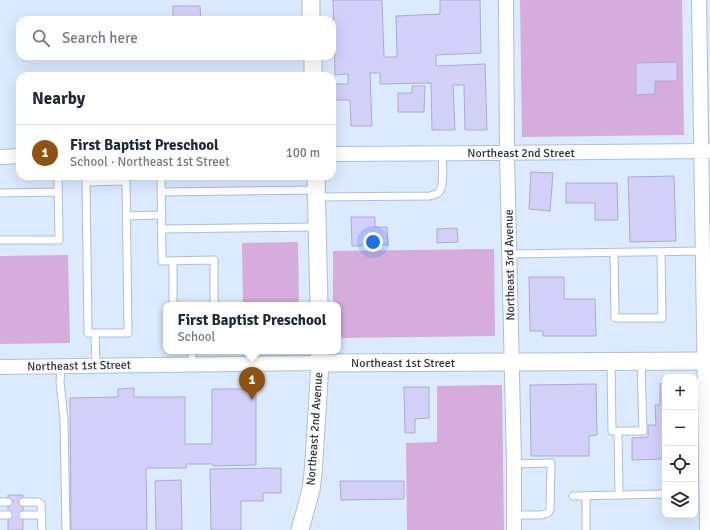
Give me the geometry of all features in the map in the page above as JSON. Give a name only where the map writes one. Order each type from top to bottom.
[{"type":"street","points":[[311,0],[311,16]]},
{"type":"street","name":"Northeast 3rd Avenue","points":[[506,0],[507,153],[514,464],[514,530]]},
{"type":"street","points":[[699,0],[705,96],[706,151],[703,252],[707,361],[708,521]]},
{"type":"street","points":[[313,60],[313,72]]},
{"type":"street","name":"Northeast 2nd Street","points":[[336,154],[706,151]]},
{"type":"street","points":[[0,157],[16,156]]},
{"type":"street","points":[[317,188],[319,302]]},
{"type":"street","name":"Northeast 1st Street","points":[[0,367],[96,366],[192,358],[320,357],[512,362],[707,361]]},
{"type":"street","name":"Northeast 2nd Avenue","points":[[300,530],[311,490],[313,474],[320,357]]},
{"type":"lane","points":[[161,192],[317,188],[430,196],[440,192],[442,182],[442,153]]},
{"type":"lane","points":[[0,240],[59,240],[58,180]]},
{"type":"lane","points":[[86,180],[88,333],[128,333],[126,181],[106,180]]},
{"type":"lane","points":[[161,180],[162,261],[214,260],[214,302]]},
{"type":"lane","points":[[0,193],[58,192]]},
{"type":"lane","points":[[126,216],[162,216]]},
{"type":"lane","points":[[162,229],[317,227]]},
{"type":"lane","points":[[614,253],[615,318],[662,318],[661,252]]},
{"type":"lane","points":[[509,254],[703,252]]},
{"type":"lane","points":[[173,261],[174,302]]},
{"type":"lane","points":[[95,333],[96,366]]},
{"type":"lane","points":[[611,362],[612,431],[643,431],[641,361]]},
{"type":"lane","points":[[61,367],[60,382],[64,420],[66,530]]},
{"type":"lane","points":[[618,431],[620,495]]},
{"type":"lane","points":[[514,464],[550,463],[550,508],[548,513],[542,515],[514,515]]},
{"type":"lane","points":[[573,496],[662,494]]},
{"type":"lane","points":[[586,496],[586,530]]},
{"type":"lane","points":[[0,502],[8,502]]},
{"type":"lane","points":[[23,502],[38,502],[41,504],[42,530]]},
{"type":"lane","points":[[0,515],[8,515]]},
{"type":"lane","points":[[23,515],[42,515]]},
{"type":"shaded area","points":[[520,0],[682,0],[684,135],[522,137]]},
{"type":"shaded area","points":[[298,242],[299,302],[243,302],[242,243]]},
{"type":"shaded area","points":[[494,249],[495,336],[341,338],[341,302],[333,302],[333,251]]},
{"type":"shaded area","points":[[68,255],[70,343],[0,344],[0,256]]},
{"type":"shaded area","points":[[502,385],[504,530],[407,530],[406,443],[437,442],[437,386]]},
{"type":"building","points":[[333,0],[382,0],[384,57],[397,57],[396,16],[440,14],[440,0],[480,0],[481,53],[436,55],[436,66],[485,64],[487,130],[465,130],[464,85],[453,85],[455,130],[432,130],[431,83],[380,84],[380,73],[370,73],[372,126],[351,126],[350,100],[336,100],[336,84],[348,84],[348,74],[336,75],[335,72],[336,16],[333,16]]},
{"type":"building","points":[[173,6],[200,6],[201,16],[173,16]]},
{"type":"building","points":[[677,62],[677,81],[655,81],[655,94],[636,95],[636,63]]},
{"type":"building","points":[[412,86],[425,86],[424,112],[398,112],[398,93],[412,93]]},
{"type":"building","points":[[531,172],[553,173],[550,211],[529,209]]},
{"type":"building","points":[[674,176],[676,241],[630,242],[628,177]]},
{"type":"building","points":[[566,183],[617,183],[618,220],[595,220],[595,203],[566,203]]},
{"type":"building","points":[[351,217],[375,217],[375,227],[387,227],[388,245],[352,246]]},
{"type":"building","points":[[457,228],[458,242],[437,243],[437,229]]},
{"type":"building","points":[[529,277],[564,277],[564,299],[595,299],[596,336],[543,336],[543,331],[530,331]]},
{"type":"building","points":[[596,384],[597,435],[589,436],[589,456],[531,456],[530,385]]},
{"type":"building","points":[[660,384],[662,384],[662,459],[632,460],[632,438],[648,437],[648,425],[656,425],[655,405],[660,405]]},
{"type":"building","points":[[404,387],[429,387],[429,418],[415,419],[415,433],[405,433]]},
{"type":"building","points":[[134,388],[134,397],[185,397],[185,444],[212,444],[212,389],[256,389],[256,465],[213,466],[213,464],[186,464],[186,468],[146,468],[147,530],[71,530],[70,398],[118,397],[118,389]]},
{"type":"building","points":[[281,468],[281,493],[263,493],[263,501],[241,501],[241,530],[211,530],[210,469]]},
{"type":"building","points":[[181,480],[182,530],[156,530],[155,481]]},
{"type":"building","points":[[340,481],[404,481],[404,499],[341,500]]},
{"type":"building","points":[[8,495],[23,495],[23,530],[8,530]]},
{"type":"place","name":"First Baptist Preschool","points":[[252,400]]}]
